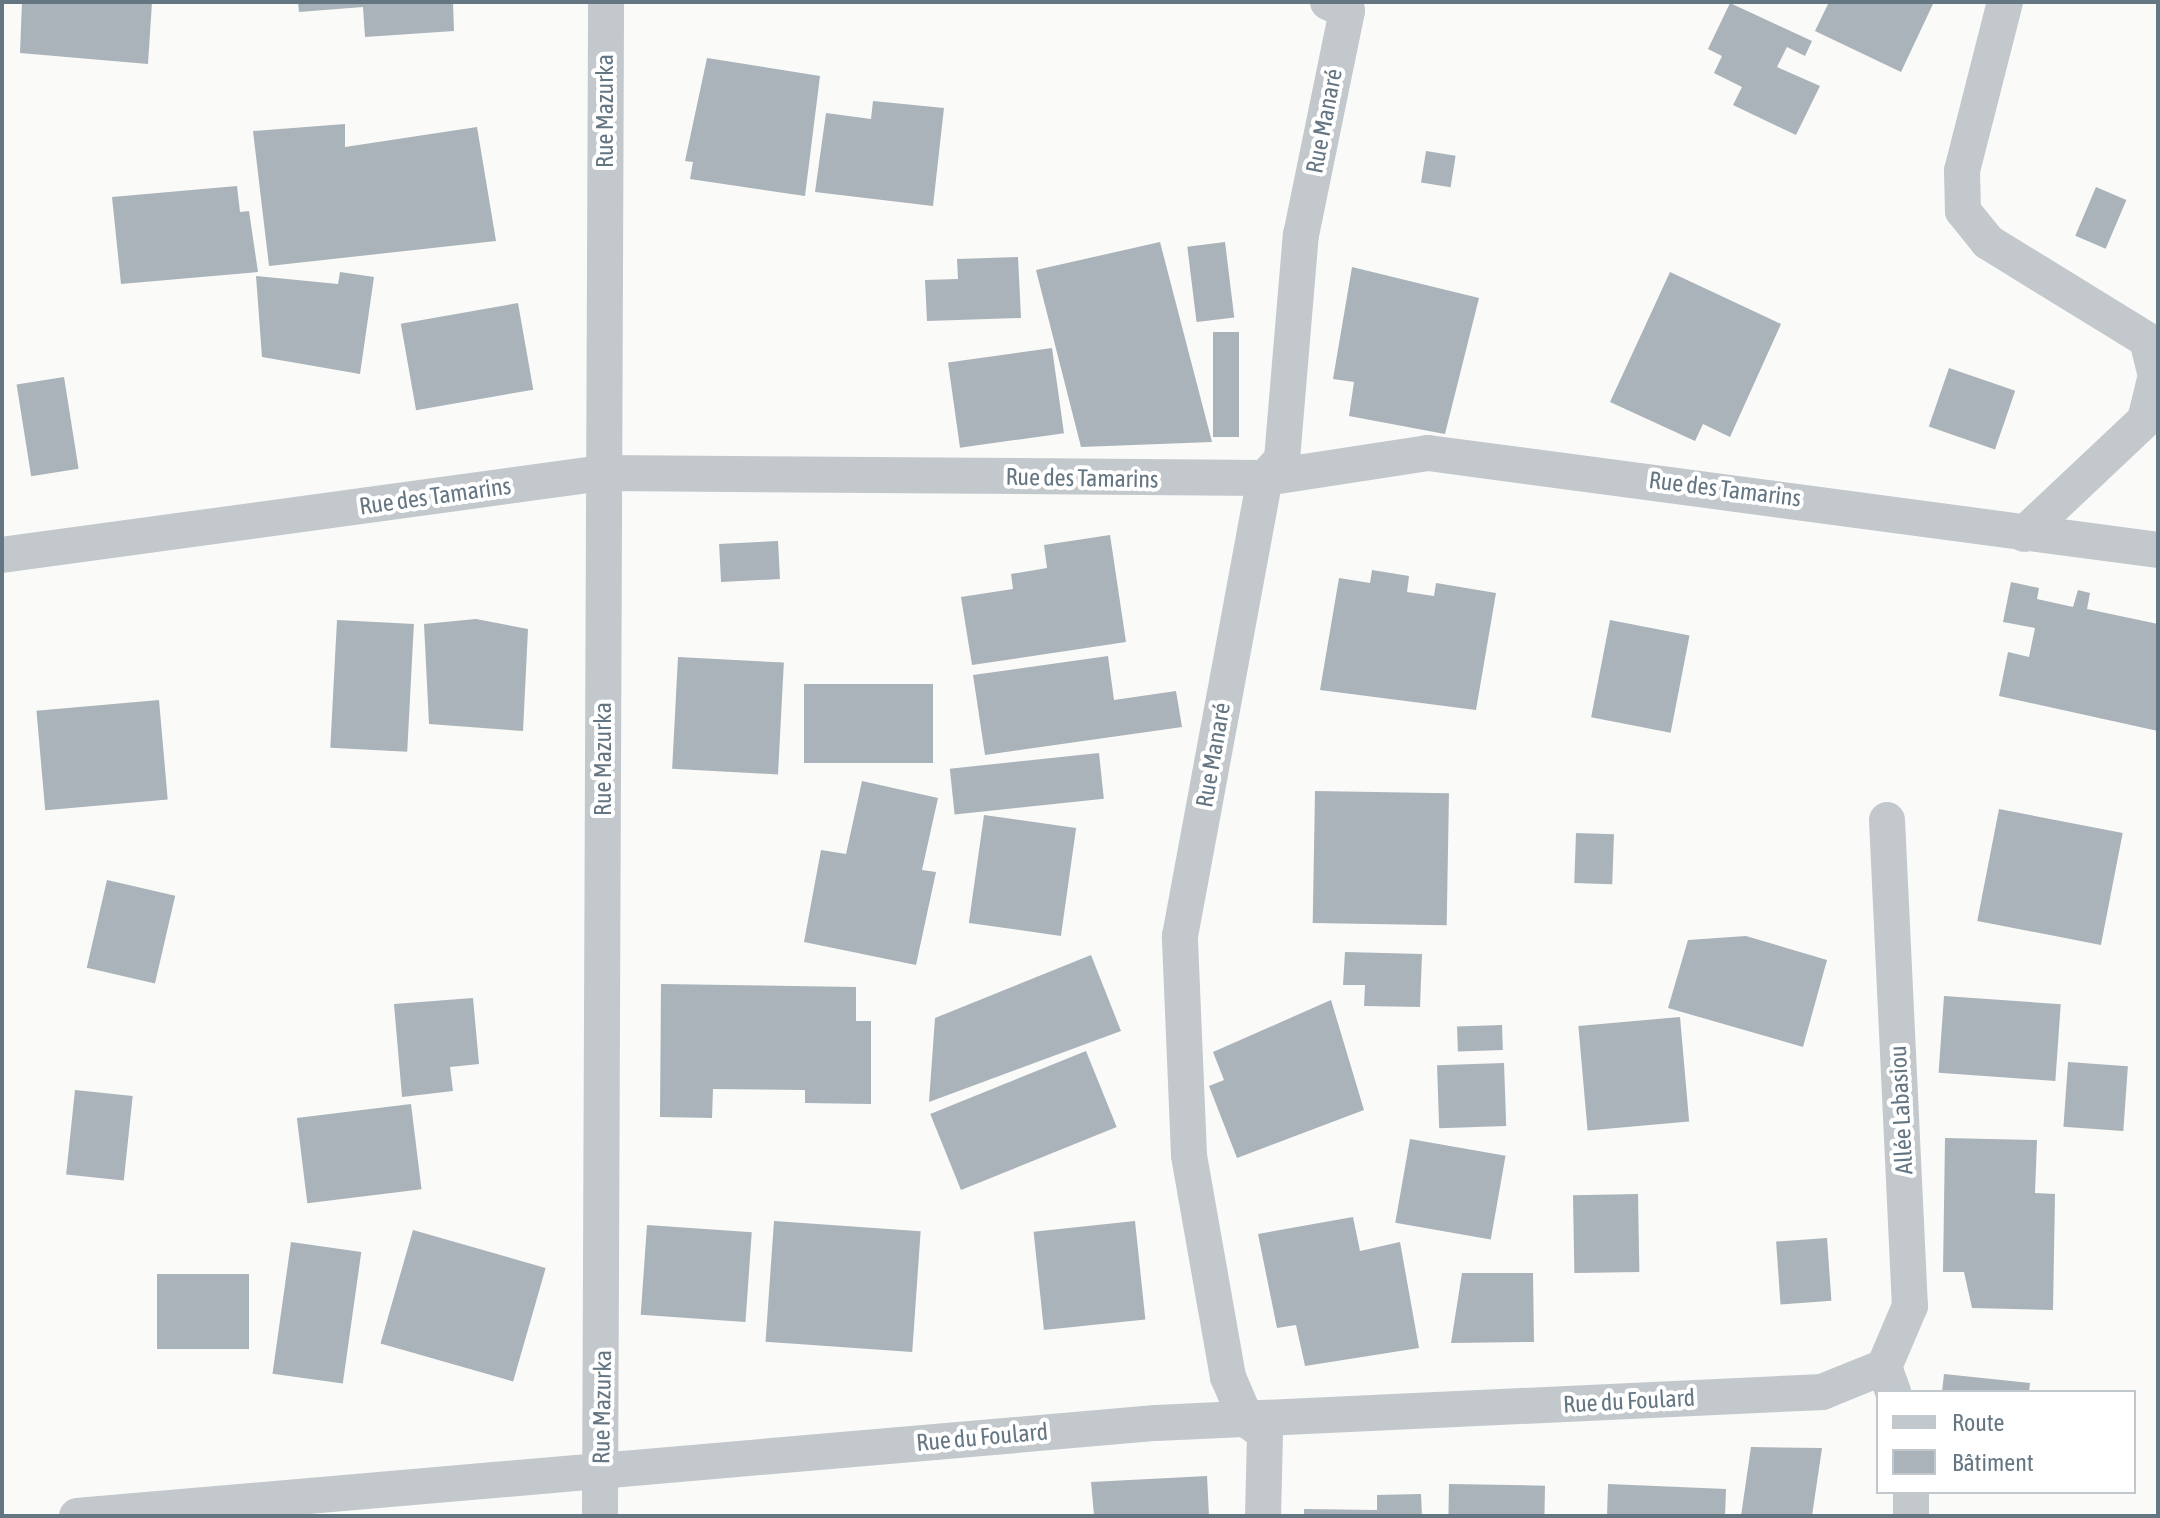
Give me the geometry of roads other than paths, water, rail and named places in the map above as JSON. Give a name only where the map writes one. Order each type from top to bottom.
[{"type":"street","name":"Rue Mazurka","points":[[600,1516],[606,2]]},
{"type":"street","name":"Rue Manaré","points":[[1263,1516],[1265,1433],[1246,1419],[1228,1377],[1189,1155],[1180,936],[1265,478],[1282,459],[1301,235],[1347,11],[1328,2]]},
{"type":"street","points":[[2005,2],[1962,171],[1963,211],[1988,242],[2147,340],[2156,375],[2145,420],[2024,534]]},
{"type":"street","name":"Rue des Tamarins","points":[[2,555],[603,473],[1265,478],[1428,453],[1877,508],[2024,534],[2158,550]]},
{"type":"street","name":"Allée Labasiou","points":[[1887,820],[1910,1306],[1888,1380]]},
{"type":"street","name":"Rue du Foulard","points":[[77,1516],[600,1468],[1246,1419],[1822,1392],[1888,1380]]},
{"type":"street","points":[[1911,1494],[1911,1516]]}]
